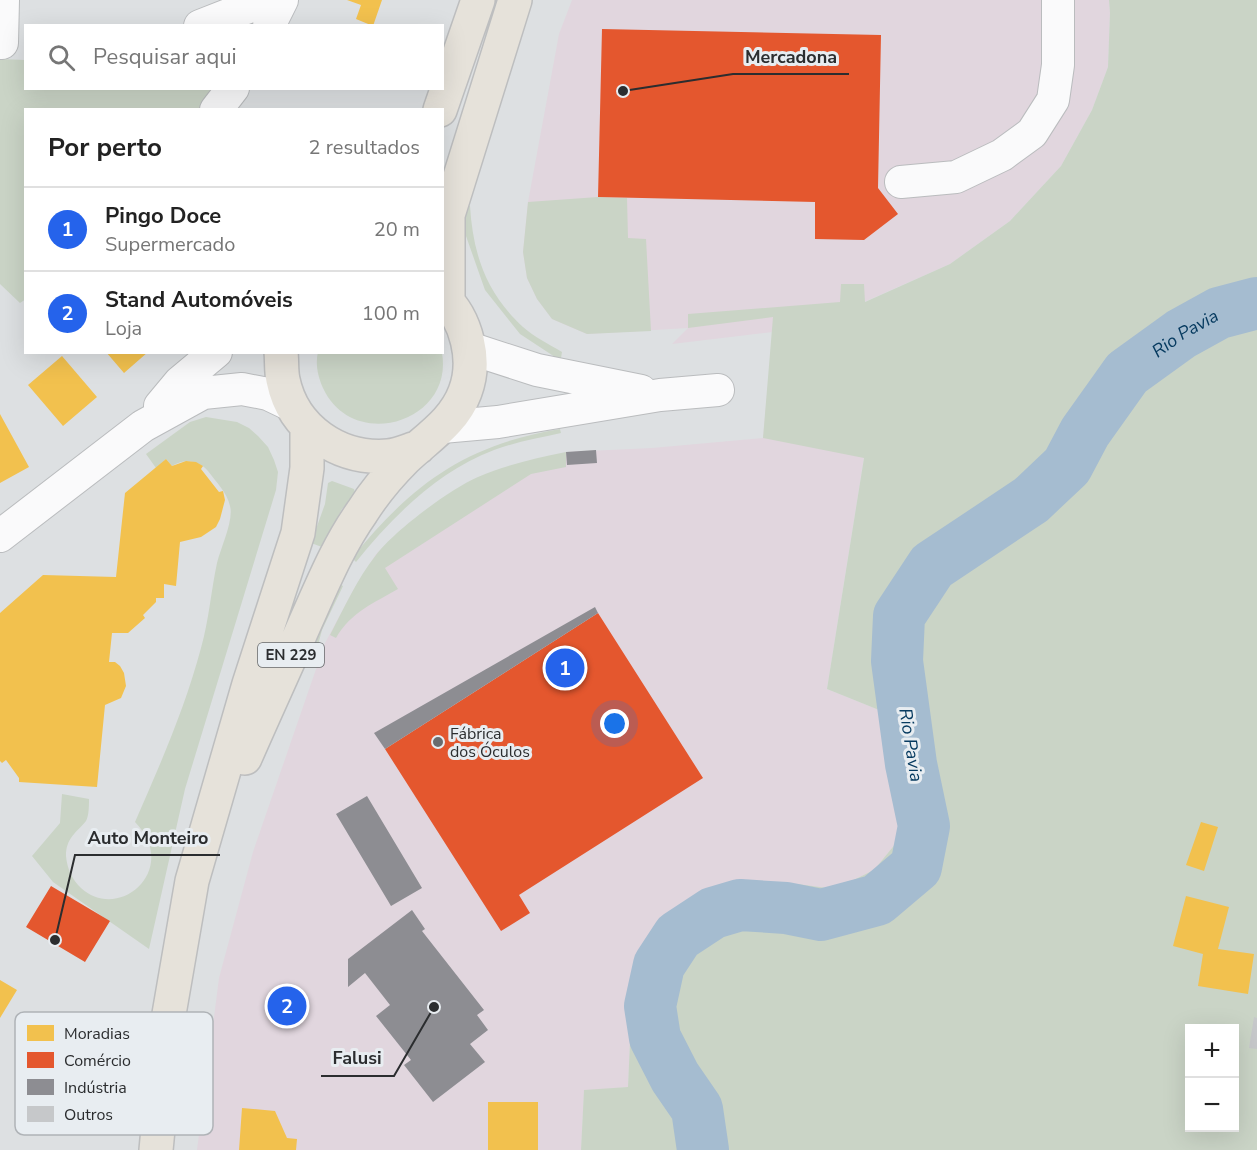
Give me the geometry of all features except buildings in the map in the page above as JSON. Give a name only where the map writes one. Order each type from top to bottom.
[{"type":"main road","points":[[441,108],[478,0]]},
{"type":"main road","name":"EN 229","points":[[192,881],[341,543],[381,486],[457,411],[466,391],[470,370],[470,348],[462,323],[445,298],[448,215],[515,0]]},
{"type":"main road","name":"EN 229","points":[[169,1012],[192,881],[249,684],[298,533],[307,468],[299,416],[282,379],[281,354]]},
{"type":"main road","points":[[299,416],[331,446],[360,456],[390,456],[430,437]]},
{"type":"main road","name":"EN 229","points":[[156,1150],[157,1135]]},
{"type":"street","points":[[3,0],[9,43]]},
{"type":"street","points":[[205,24],[266,0]]},
{"type":"street","points":[[270,24],[282,0]]},
{"type":"street","points":[[901,182],[956,177],[1002,155],[1032,132],[1053,100],[1058,65],[1058,0]]},
{"type":"street","points":[[218,108],[231,90]]},
{"type":"street","points":[[470,348],[537,370],[660,394]]},
{"type":"street","points":[[144,426],[180,382],[214,354]]},
{"type":"street","points":[[0,536],[144,426],[203,393],[242,389],[268,394],[299,416]]},
{"type":"street","points":[[430,437],[498,422],[660,394],[718,390]]},
{"type":"shaded area","points":[[572,0],[1109,0],[1108,67],[1092,110],[1061,166],[1010,221],[950,264],[864,302],[864,457],[827,689],[889,714],[899,791],[901,837],[874,870],[834,889],[797,884],[750,895],[709,898],[632,996],[628,1087],[584,1091],[581,1150],[197,1150],[199,1135],[213,1135],[213,1025],[219,978],[253,852],[325,643],[376,554],[401,530],[437,502],[476,478],[566,452],[652,448],[763,438],[773,332],[672,344],[688,328],[587,334],[552,319],[537,299],[527,278],[523,252],[528,202],[559,34]]},
{"type":"green space","points":[[1109,0],[1257,0],[1257,1150],[581,1150],[584,1090],[628,1087],[632,996],[652,945],[709,898],[750,895],[797,884],[835,889],[874,870],[901,837],[899,791],[889,714],[827,689],[864,458],[763,438],[773,317],[688,328],[688,314],[840,302],[841,284],[864,284],[865,302],[950,264],[1010,221],[1061,166],[1092,110],[1108,67]]},
{"type":"green space","points":[[0,59],[24,60],[24,90],[217,90],[200,108],[24,108],[24,300],[20,303],[0,284]]},
{"type":"green space","points":[[598,197],[627,198],[628,238],[646,239],[651,331],[587,334],[552,319],[537,299],[527,278],[523,252],[528,202]]},
{"type":"green space","points":[[463,204],[470,206],[478,256],[491,286],[510,314],[527,331],[562,352],[561,358],[555,357],[520,334],[485,290],[466,236]]},
{"type":"green space","points":[[318,354],[442,354],[442,377],[433,397],[418,412],[398,421],[377,424],[356,420],[337,408],[323,388],[317,361]]},
{"type":"green space","points":[[206,417],[237,422],[249,428],[268,447],[278,472],[276,490],[185,789],[149,949],[53,882],[32,856],[60,823],[62,794],[89,799],[87,819],[72,836],[66,850],[69,869],[81,888],[96,897],[112,899],[127,895],[140,886],[148,873],[151,857],[147,840],[135,822],[171,736],[195,670],[206,627],[217,563],[231,512],[224,492],[200,464],[186,461],[172,466],[166,459],[156,468],[146,454],[190,422]]},
{"type":"green space","points":[[560,429],[561,433],[494,450],[454,470],[401,512],[356,562],[352,558],[396,509],[443,472],[468,457],[496,446],[526,436]]},
{"type":"green space","points":[[566,452],[566,467],[531,474],[385,568],[398,589],[356,615],[336,638],[330,635],[369,564],[384,545],[423,512],[478,477],[521,462]]},
{"type":"green space","points":[[332,481],[354,489],[355,493],[342,509],[322,547],[311,543],[325,504],[328,483]]},
{"type":"green space","points":[[339,584],[343,586],[322,630],[315,656],[310,656],[318,629]]},
{"type":"waterway","name":"Rio Pavia","points":[[703,1150],[697,1109],[675,1077],[655,1038],[650,1006],[659,965],[678,936],[713,913],[740,905],[786,908],[821,915],[877,900],[916,867],[924,826],[911,764],[897,661],[899,616],[932,566],[1031,500],[1067,466],[1085,432],[1127,373],[1181,334],[1219,313],[1257,303]]},
{"type":"place","name":"Mercadona","points":[[623,91]]},
{"type":"place","name":"Pingo Doce","points":[[565,668]]},
{"type":"place","name":"Fábrica dos Óculos","points":[[438,742]]},
{"type":"place","name":"Auto Monteiro","points":[[55,940]]},
{"type":"place","name":"Stand Automóveis","points":[[287,1006]]},
{"type":"place","name":"Falusi","points":[[434,1007]]}]
